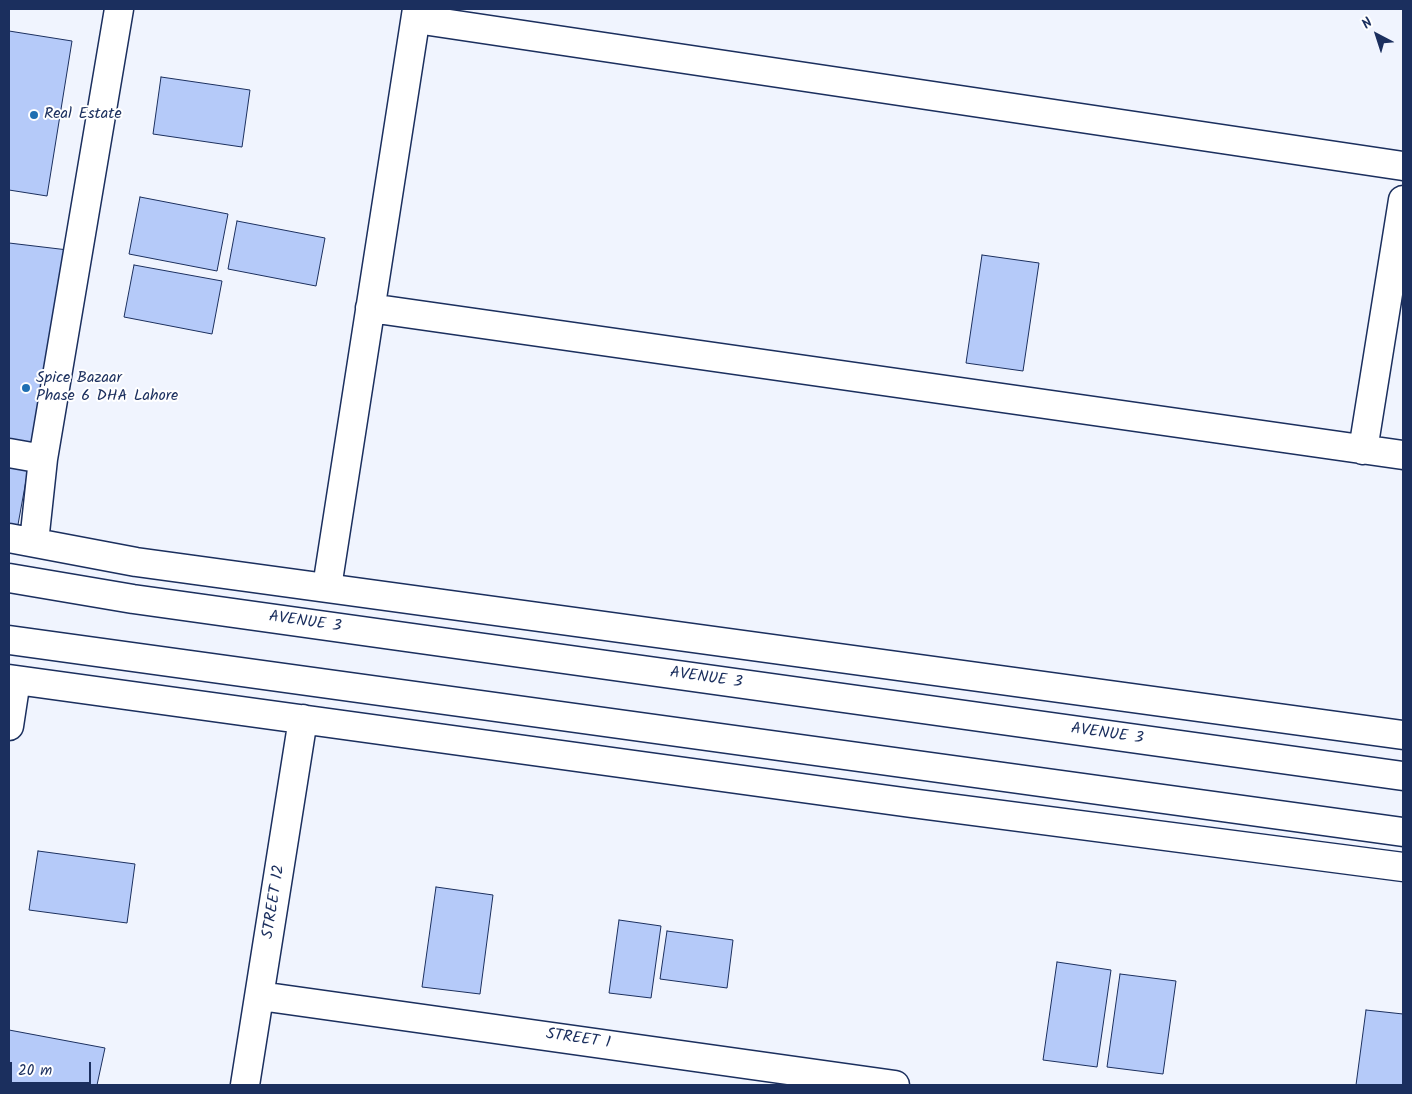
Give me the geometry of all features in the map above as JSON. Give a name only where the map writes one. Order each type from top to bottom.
[{"type":"street","points":[[119,9],[43,459],[21,540],[136,562],[1403,735]]},
{"type":"street","points":[[328,587],[417,14],[1403,166]]},
{"type":"street","points":[[1363,450],[1403,200]]},
{"type":"street","points":[[370,308],[1403,455]]},
{"type":"street","points":[[9,453],[43,459]]},
{"type":"street","points":[[133,599],[136,562]]},
{"type":"street","name":"AVENUE 3","points":[[9,578],[133,599],[1403,776]]},
{"type":"street","points":[[9,640],[1403,832]]},
{"type":"street","points":[[126,694],[133,656]]},
{"type":"street","points":[[9,726],[12,680],[126,694],[911,803],[1403,867]]},
{"type":"street","name":"STREET 12","points":[[245,1085],[303,719]]},
{"type":"street","name":"STREET 1","points":[[260,996],[896,1085]]},
{"type":"building","name":"Real Estate","points":[[9,31],[72,41],[47,196],[9,190]]},
{"type":"building","points":[[161,77],[250,90],[242,147],[153,134]]},
{"type":"building","points":[[140,197],[228,214],[217,271],[129,254]]},
{"type":"building","points":[[237,221],[325,238],[316,286],[228,269]]},
{"type":"building","name":"Spice Bazaar Phase 6 DHA Lahore","points":[[9,243],[68,250],[17,530],[9,527]]},
{"type":"building","points":[[982,255],[1039,263],[1023,371],[966,363]]},
{"type":"building","points":[[134,265],[222,281],[212,334],[124,317]]},
{"type":"building","points":[[38,851],[135,864],[127,923],[29,910]]},
{"type":"building","points":[[436,887],[493,895],[480,994],[422,987]]},
{"type":"building","points":[[619,920],[661,926],[651,998],[609,993]]},
{"type":"building","points":[[667,931],[733,940],[727,988],[660,979]]},
{"type":"building","points":[[1057,962],[1111,970],[1097,1067],[1043,1060]]},
{"type":"building","points":[[1120,974],[1176,981],[1163,1074],[1107,1067]]},
{"type":"building","points":[[1366,1010],[1403,1014],[1403,1085],[1356,1085]]},
{"type":"building","points":[[9,1030],[105,1048],[97,1085],[9,1085]]},
{"type":"place","name":"Real Estate","points":[[34,115]]},
{"type":"place","name":"Spice Bazaar Phase 6 DHA Lahore","points":[[26,388]]}]
